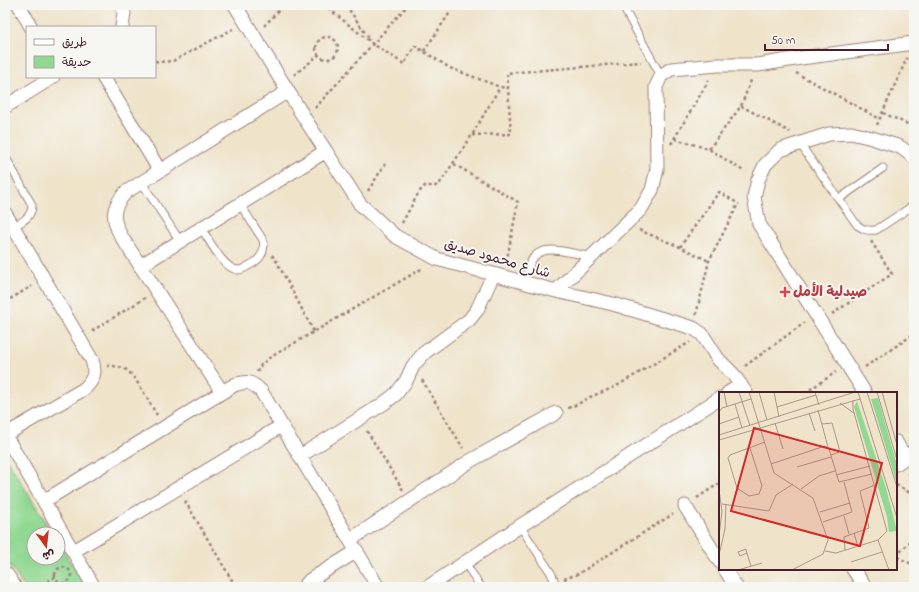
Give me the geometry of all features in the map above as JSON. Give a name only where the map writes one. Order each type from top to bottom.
[{"type":"main road","points":[[5,576],[12,587]]},
{"type":"street","points":[[19,5],[30,26]]},
{"type":"street","points":[[122,5],[124,13],[122,26]]},
{"type":"street","name":"شارع محمود صديق","points":[[235,5],[305,119],[360,204],[395,236],[437,259],[498,277],[613,304],[698,331]]},
{"type":"street","points":[[556,291],[641,209],[652,190],[657,169],[656,87],[661,76],[671,69],[718,65],[758,65],[914,43]]},
{"type":"street","points":[[5,107],[52,78]]},
{"type":"street","points":[[104,78],[160,171]]},
{"type":"street","points":[[222,392],[115,225],[114,213],[118,201],[126,192],[142,183],[285,87]]},
{"type":"street","points":[[864,392],[759,224],[754,197],[758,180],[765,165],[780,150],[829,134],[851,133],[872,138],[900,147],[914,157]]},
{"type":"street","points":[[140,266],[326,152]]},
{"type":"street","points":[[5,212],[92,360],[94,368],[94,376],[84,389],[5,435],[94,587]]},
{"type":"street","points":[[300,456],[396,394],[406,381],[413,366],[424,353],[469,320],[498,277]]},
{"type":"street","points":[[698,331],[718,359],[733,374],[744,389],[732,392]]},
{"type":"street","points":[[44,501],[234,385],[243,382],[254,384],[261,391],[378,587]]},
{"type":"street","points":[[428,587],[520,526],[719,399]]},
{"type":"street","points":[[350,540],[470,460],[556,413]]},
{"type":"street","points":[[74,551],[282,426]]},
{"type":"street","points":[[897,444],[905,457]]},
{"type":"street","points":[[685,506],[719,560]]},
{"type":"street","points":[[304,587],[310,580],[357,551]]},
{"type":"street","points":[[726,570],[736,587]]},
{"type":"street","points":[[854,570],[865,587]]},
{"type":"lane","points":[[622,5],[661,76]]},
{"type":"lane","points":[[804,142],[839,199],[857,225],[863,229],[869,231],[876,230],[914,205]]},
{"type":"lane","points":[[5,156],[32,205],[30,216],[26,220],[13,226]]},
{"type":"lane","points":[[839,199],[884,168]]},
{"type":"lane","points":[[142,183],[180,241]]},
{"type":"lane","points":[[201,228],[225,264],[231,268],[237,270],[244,268],[259,259],[263,253],[263,240],[240,204]]},
{"type":"lane","points":[[524,283],[529,266],[534,256],[544,250],[555,250],[591,257]]},
{"type":"lane","points":[[520,526],[551,573],[554,583]]},
{"type":"lane","points":[[464,563],[481,587]]},
{"type":"path","points":[[254,36],[284,5]]},
{"type":"path","points":[[324,5],[373,44],[404,64],[415,46],[450,68],[500,87],[508,88]]},
{"type":"path","points":[[346,5],[373,44]]},
{"type":"path","points":[[305,119],[408,5]]},
{"type":"path","points":[[424,51],[451,11]]},
{"type":"path","points":[[156,61],[173,61],[245,22]]},
{"type":"path","points":[[326,38],[334,40],[338,48],[335,56],[331,59],[327,59],[319,55],[317,47],[318,42],[326,38]]},
{"type":"path","points":[[872,138],[914,43]]},
{"type":"path","points":[[285,87],[319,55]]},
{"type":"path","points":[[472,135],[511,134],[507,73],[653,61]]},
{"type":"path","points":[[775,62],[880,120]]},
{"type":"path","points":[[671,145],[718,65]]},
{"type":"path","points":[[709,149],[741,106],[758,65]]},
{"type":"path","points":[[395,236],[419,192],[426,185],[434,187],[440,183],[454,164],[500,87]]},
{"type":"path","points":[[741,106],[804,142]]},
{"type":"path","points":[[883,113],[914,127]]},
{"type":"path","points":[[674,139],[709,149],[758,180]]},
{"type":"path","points":[[360,204],[385,164]]},
{"type":"path","points":[[454,164],[518,202],[498,277]]},
{"type":"path","points":[[680,247],[719,192],[738,204],[743,204],[756,210]]},
{"type":"path","points":[[556,413],[615,387],[698,331],[709,261],[738,204]]},
{"type":"path","points":[[626,224],[709,261]]},
{"type":"path","points":[[733,374],[818,319],[892,274],[863,229]]},
{"type":"path","points":[[263,253],[269,253],[274,256],[314,332]]},
{"type":"path","points":[[254,384],[256,374],[261,365],[269,358],[437,259]]},
{"type":"path","points":[[5,302],[44,279]]},
{"type":"path","points":[[79,339],[156,291]]},
{"type":"path","points":[[807,392],[914,334]]},
{"type":"path","points":[[94,368],[118,366],[126,369],[165,427]]},
{"type":"path","points":[[413,366],[470,460]]},
{"type":"path","points":[[360,418],[409,501]]},
{"type":"path","points":[[554,583],[578,574],[719,484]]},
{"type":"path","points":[[897,485],[914,495]]},
{"type":"path","points":[[178,489],[236,587]]},
{"type":"path","points":[[897,555],[909,543],[914,533]]},
{"type":"path","points":[[909,543],[914,545]]},
{"type":"path","points":[[897,556],[914,565]]},
{"type":"path","points":[[63,567],[70,573],[69,580],[66,582],[60,582],[55,577],[56,570],[63,567]]},
{"type":"path","points":[[37,587],[55,577]]},
{"type":"green space","points":[[5,456],[48,526],[26,526],[26,566],[66,566],[66,555],[86,587],[24,587],[5,558]]},
{"type":"place","name":"صيدلية الأمل","points":[[785,292]]}]
